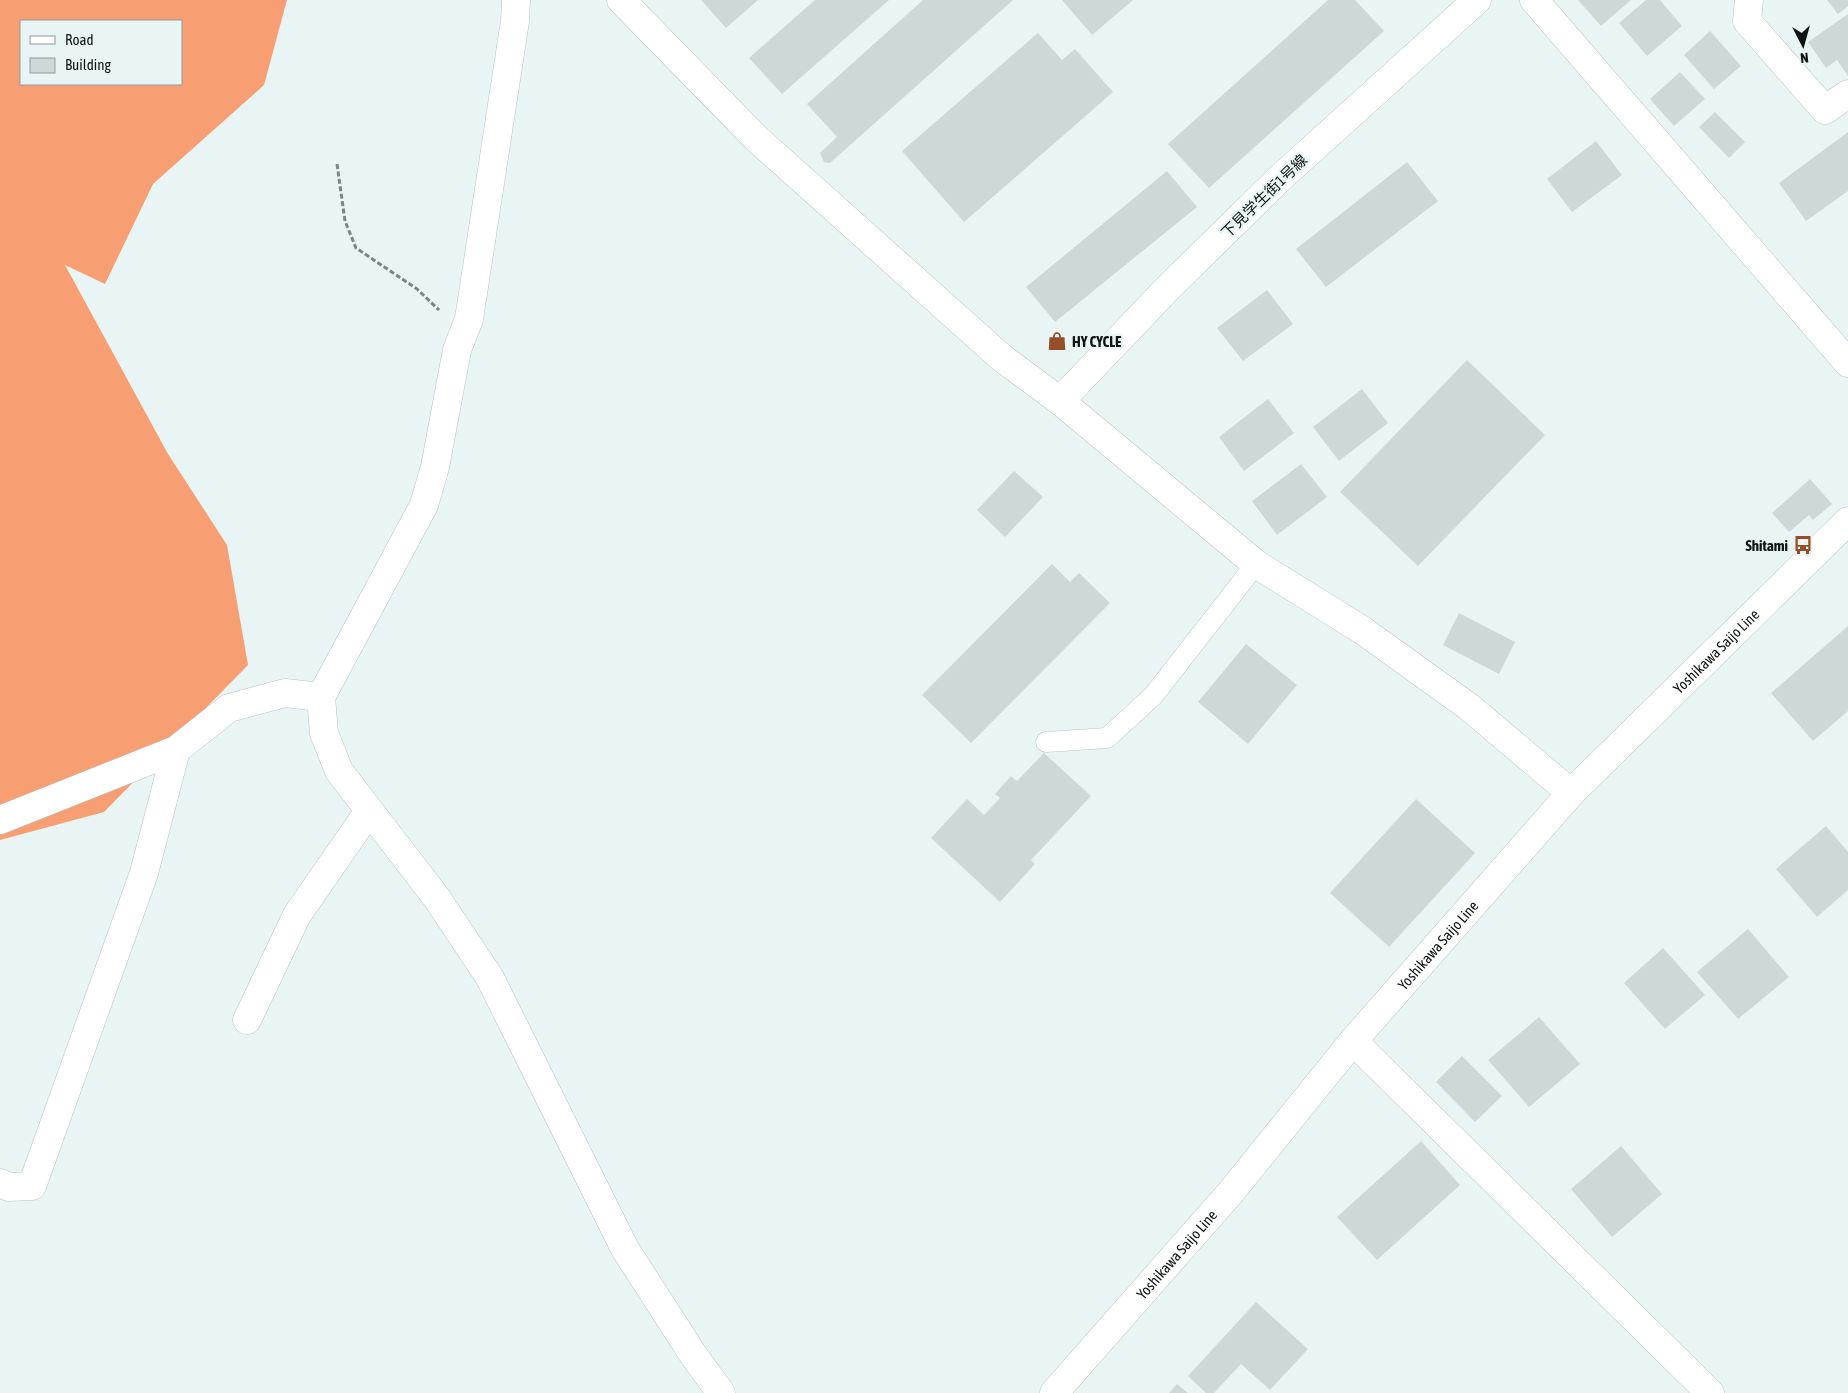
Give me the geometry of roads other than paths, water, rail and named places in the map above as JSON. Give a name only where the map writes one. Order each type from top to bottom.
[{"type":"street","points":[[516,0],[500,125],[468,319],[457,350],[434,467],[424,505],[321,697],[324,733],[339,771],[436,897],[490,978],[626,1249],[694,1356],[721,1393]]},
{"type":"street","points":[[622,0],[758,139],[1002,358],[1060,401],[1256,564],[1362,630],[1469,707],[1571,794]]},
{"type":"street","name":"下見学生街1号線","points":[[1060,401],[1168,289],[1278,180],[1477,0]]},
{"type":"street","points":[[1534,0],[1848,363]]},
{"type":"street","points":[[1749,0],[1747,21],[1825,110],[1848,94]]},
{"type":"street","name":"Yoshikawa Saijo Line","points":[[1054,1393],[1231,1192],[1353,1041],[1571,794],[1848,521]]},
{"type":"street","points":[[0,820],[176,750],[230,708],[285,693],[321,697]]},
{"type":"street","points":[[0,1183],[9,1187],[32,1186],[144,872],[176,750]]},
{"type":"street","points":[[247,1020],[297,915],[369,811]]},
{"type":"street","points":[[1353,1041],[1710,1393]]},
{"type":"lane","points":[[1046,742],[1107,738],[1153,696],[1256,564]]},
{"type":"place","name":"HY CYCLE","points":[[1057,341]]},
{"type":"place","name":"Shitami","points":[[1803,545]]}]
